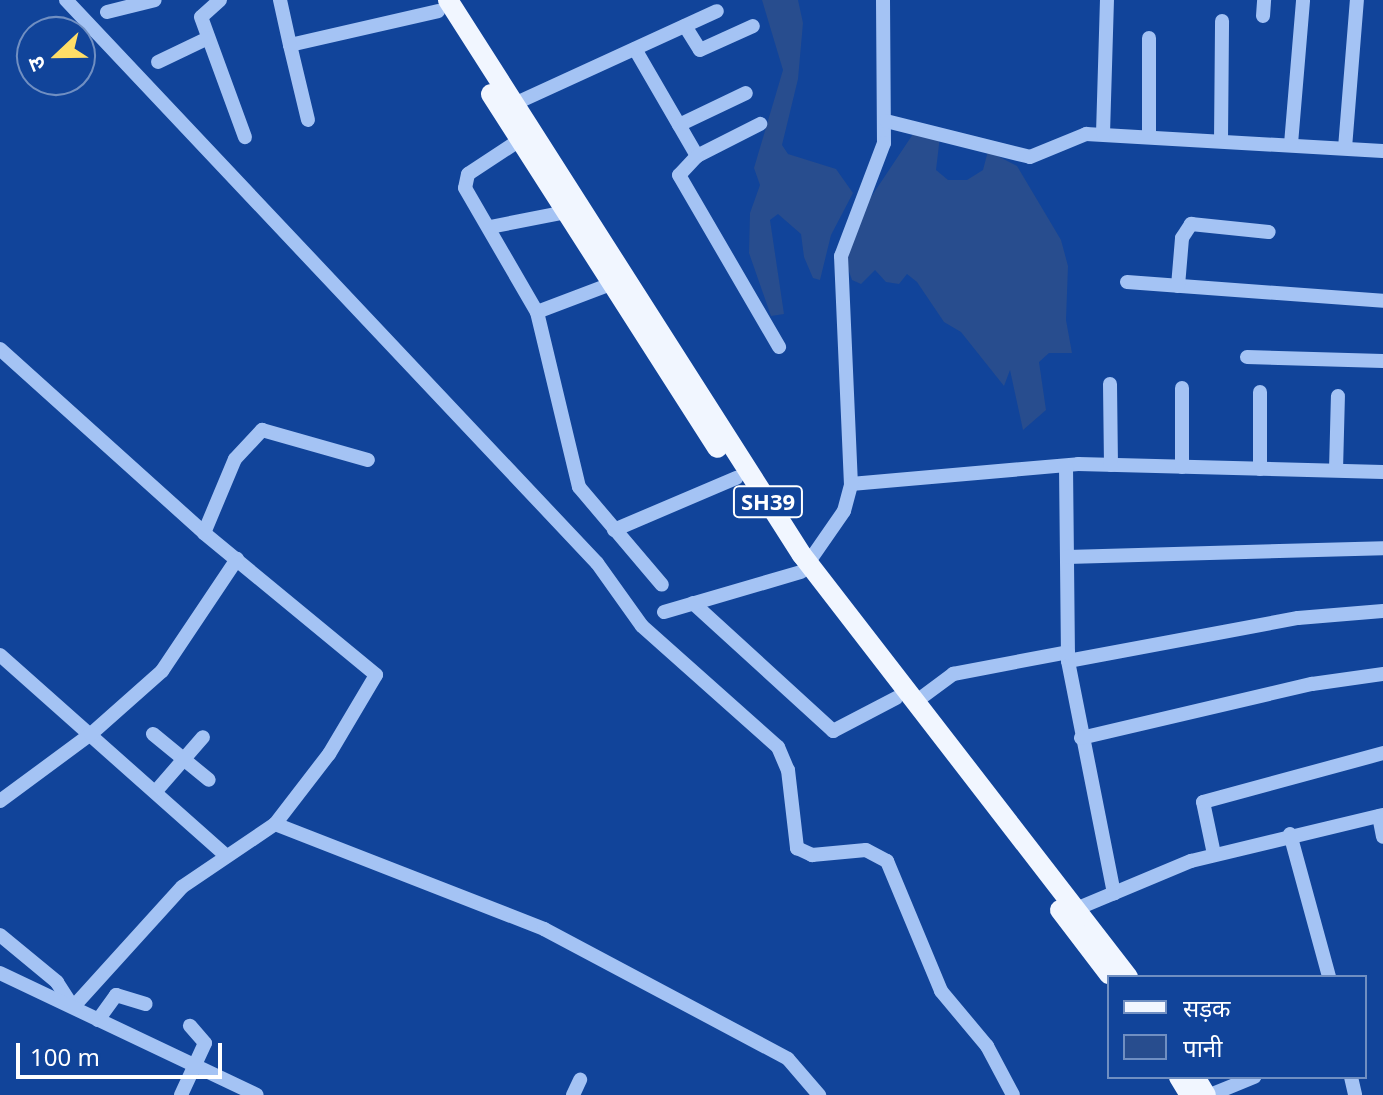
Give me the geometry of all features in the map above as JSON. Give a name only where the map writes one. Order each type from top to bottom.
[{"type":"main road","name":"SH39","points":[[439,4],[514,104],[526,136],[566,212],[736,478],[1110,975]]},
{"type":"main road","name":"SH39","points":[[439,4],[805,568]]},
{"type":"main road","name":"SH39","points":[[905,700],[1126,975]]},
{"type":"street","points":[[66,0],[597,563],[642,626],[778,747],[788,770],[797,848],[812,855],[866,850],[887,861],[941,991],[987,1046],[1013,1095]]},
{"type":"street","points":[[107,12],[155,0]]},
{"type":"street","points":[[220,0],[200,13],[245,137]]},
{"type":"street","points":[[280,0],[308,120]]},
{"type":"street","points":[[664,612],[805,568],[844,511],[851,484],[841,256],[880,156],[886,121],[880,64],[883,0]]},
{"type":"street","points":[[1103,134],[1107,0]]},
{"type":"street","points":[[1263,16],[1264,0]]},
{"type":"street","points":[[1291,144],[1303,0]]},
{"type":"street","points":[[1345,148],[1357,0]]},
{"type":"street","points":[[290,45],[439,4]]},
{"type":"street","points":[[514,104],[717,11]]},
{"type":"street","points":[[1221,141],[1222,21]]},
{"type":"street","points":[[685,26],[700,50],[753,26]]},
{"type":"street","points":[[158,62],[208,38]]},
{"type":"street","points":[[1149,38],[1149,137]]},
{"type":"street","points":[[635,49],[697,156]]},
{"type":"street","points":[[679,125],[746,93]]},
{"type":"street","points":[[886,121],[1030,157],[1073,136],[1103,134],[1383,151]]},
{"type":"street","points":[[760,124],[697,156],[679,175],[779,347]]},
{"type":"street","points":[[526,136],[464,179],[537,312],[579,487],[662,585]]},
{"type":"street","points":[[490,227],[566,212]]},
{"type":"street","points":[[1178,286],[1182,238],[1191,224],[1269,232]]},
{"type":"street","points":[[1127,282],[1383,301]]},
{"type":"street","points":[[537,312],[611,284]]},
{"type":"street","points":[[0,349],[204,533],[376,675],[352,721],[275,824],[182,887],[73,1007]]},
{"type":"street","points":[[1247,357],[1383,361]]},
{"type":"street","points":[[1110,384],[1111,465]]},
{"type":"street","points":[[1182,388],[1182,467]]},
{"type":"street","points":[[1260,392],[1260,469]]},
{"type":"street","points":[[1336,470],[1338,396]]},
{"type":"street","points":[[204,533],[235,459],[262,430],[368,460]]},
{"type":"street","points":[[851,484],[1066,466],[1383,472]]},
{"type":"street","points":[[1066,466],[1068,656],[1081,738],[1114,893]]},
{"type":"street","points":[[614,530],[736,478]]},
{"type":"street","points":[[1067,557],[1383,548]]},
{"type":"street","points":[[0,801],[91,734],[162,671],[237,559]]},
{"type":"street","points":[[693,603],[833,731],[905,700],[953,674],[1298,618],[1383,611]]},
{"type":"street","points":[[0,655],[157,790],[226,856]]},
{"type":"street","points":[[1081,738],[1312,684],[1383,674]]},
{"type":"street","points":[[153,734],[209,780]]},
{"type":"street","points":[[157,790],[203,737]]},
{"type":"street","points":[[1214,854],[1203,802],[1383,753]]},
{"type":"street","points":[[1076,909],[1214,854],[1290,834],[1381,815],[1383,837]]},
{"type":"street","points":[[275,824],[544,929],[788,1059],[819,1095]]},
{"type":"street","points":[[1290,834],[1328,975]]},
{"type":"street","points":[[0,935],[57,982],[73,1007]]},
{"type":"street","points":[[0,973],[257,1095]]},
{"type":"street","points":[[98,1020],[116,995],[146,1004]]},
{"type":"street","points":[[181,1095],[205,1039],[190,1026]]},
{"type":"street","points":[[1208,1095],[1249,1079]]},
{"type":"street","points":[[573,1095],[580,1080]]},
{"type":"water","points":[[762,0],[798,0],[803,23],[798,79],[782,145],[788,154],[836,169],[853,193],[831,235],[820,280],[813,278],[804,257],[801,234],[778,214],[770,220],[784,314],[771,316],[749,253],[750,213],[760,185],[754,168],[783,70]]},
{"type":"water","points":[[913,134],[940,136],[936,170],[948,180],[967,180],[983,170],[988,151],[1017,166],[1061,240],[1068,266],[1066,320],[1072,353],[1049,353],[1039,362],[1046,410],[1023,430],[1010,370],[1004,386],[961,332],[944,322],[917,282],[907,274],[899,284],[886,282],[875,270],[861,284],[852,280],[847,266],[851,227]]}]
